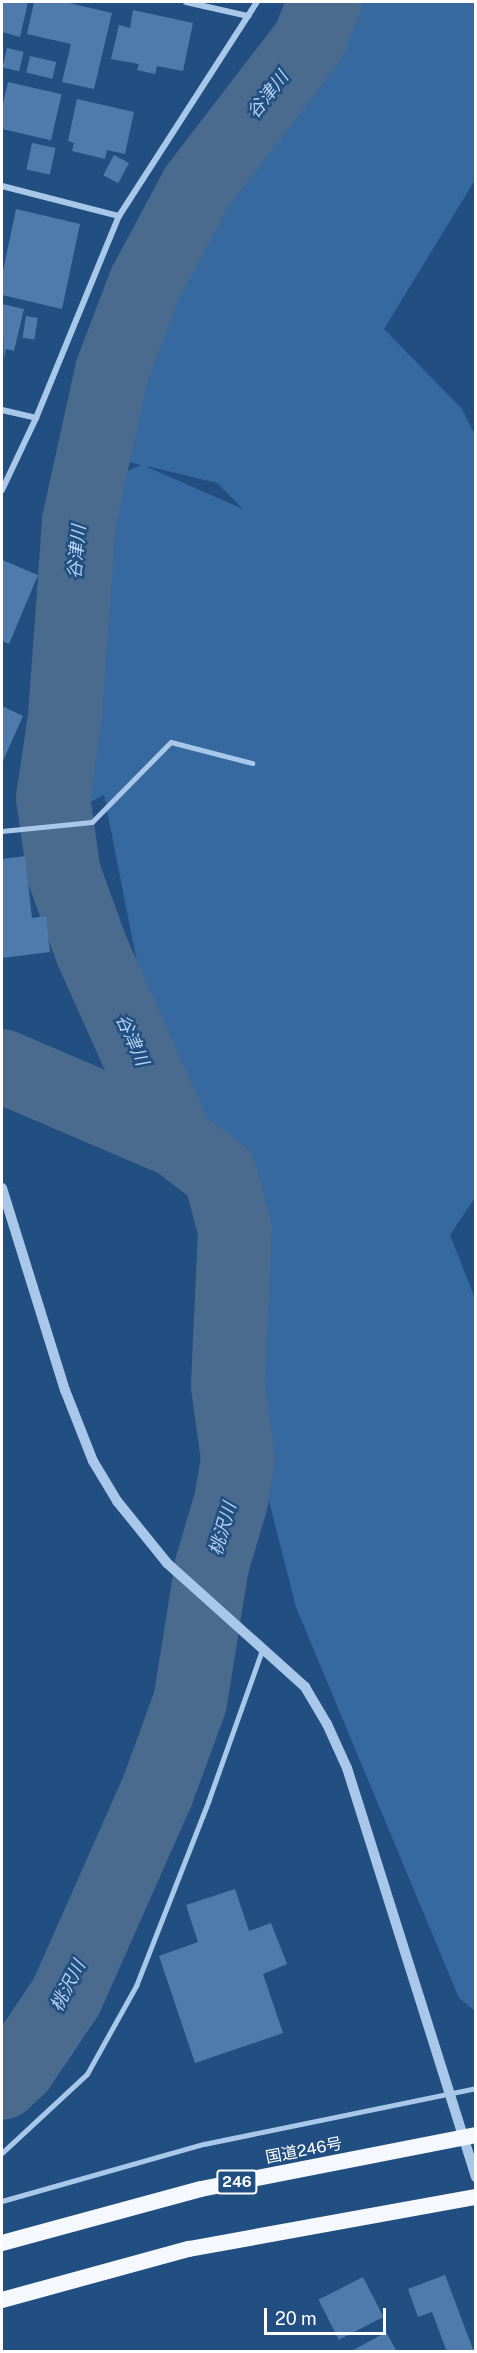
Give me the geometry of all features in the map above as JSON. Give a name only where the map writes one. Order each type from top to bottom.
[{"type":"highway","name":"国道246号","points":[[2,2243],[201,2189],[476,2135]]},
{"type":"highway","points":[[2,2300],[189,2249],[476,2197]]},
{"type":"street","points":[[186,2],[248,16]]},
{"type":"street","points":[[2,490],[36,418],[119,216],[257,2]]},
{"type":"street","points":[[2,186],[119,216]]},
{"type":"street","points":[[2,410],[36,418]]},
{"type":"street","points":[[2,1188],[65,1390],[93,1461],[117,1501],[167,1563],[305,1687],[347,1768],[476,2176]]},
{"type":"lane","points":[[2,831],[92,822],[171,742],[252,763]]},
{"type":"lane","points":[[2,2153],[87,2074],[136,1986],[208,1803],[262,1647]]},
{"type":"lane","points":[[2,2201],[204,2144],[476,2088]]},
{"type":"shaded area","points":[[349,2],[475,2],[475,180],[384,329],[462,409],[475,435],[476,1196],[450,1235],[476,1301],[475,2011],[459,1998],[296,1607],[230,1348],[261,1220],[158,1069],[104,795],[86,804],[94,637],[116,476],[141,465],[129,462],[124,416],[155,267],[274,98]],"holes":[[[147,466],[217,483],[243,509]]]},
{"type":"building","points":[[2,2],[28,2],[20,37],[2,32]]},
{"type":"building","points":[[34,2],[65,2],[112,13],[94,89],[62,82],[71,44],[27,34]]},
{"type":"building","points":[[133,10],[193,23],[183,71],[157,66],[155,74],[137,70],[139,64],[111,59],[119,25],[130,28]]},
{"type":"building","points":[[7,48],[24,52],[19,71],[3,67]]},
{"type":"building","points":[[30,56],[56,62],[52,79],[26,73]]},
{"type":"building","points":[[8,82],[62,94],[51,140],[2,129],[2,108]]},
{"type":"building","points":[[77,99],[134,112],[125,154],[107,150],[105,159],[72,151],[74,143],[68,141]]},
{"type":"building","points":[[32,143],[55,148],[50,174],[26,169]]},
{"type":"building","points":[[114,155],[129,163],[118,183],[103,175]]},
{"type":"building","points":[[16,209],[80,224],[62,309],[2,295],[2,276]]},
{"type":"building","points":[[2,304],[24,309],[14,351],[6,349],[4,360]]},
{"type":"building","points":[[26,316],[38,318],[34,340],[23,338]]},
{"type":"building","points":[[2,560],[38,575],[9,644],[2,641]]},
{"type":"building","points":[[2,706],[23,716],[2,763]]},
{"type":"building","points":[[25,856],[32,918],[46,916],[50,952],[2,958],[2,859]]},
{"type":"building","points":[[235,1889],[249,1931],[271,1923],[287,1964],[263,1974],[283,2033],[195,2063],[159,1956],[198,1942],[186,1905]]},
{"type":"building","points":[[445,2275],[474,2352],[447,2352],[432,2312],[418,2317],[408,2289]]},
{"type":"building","points":[[363,2277],[383,2317],[339,2340],[318,2300]]},
{"type":"building","points":[[386,2332],[397,2352],[350,2352]]},
{"type":"waterway","name":"谷津川","points":[[177,1141],[92,951],[64,874],[53,798],[65,717],[79,521],[112,371],[145,284],[197,187],[309,41],[325,2]]},
{"type":"waterway","name":"桃沢川","points":[[2,1066],[177,1141],[220,1174],[235,1230],[228,1386],[238,1459],[231,1501],[212,1565],[190,1702],[157,1792],[66,1997],[19,2067],[2,2083]]}]
